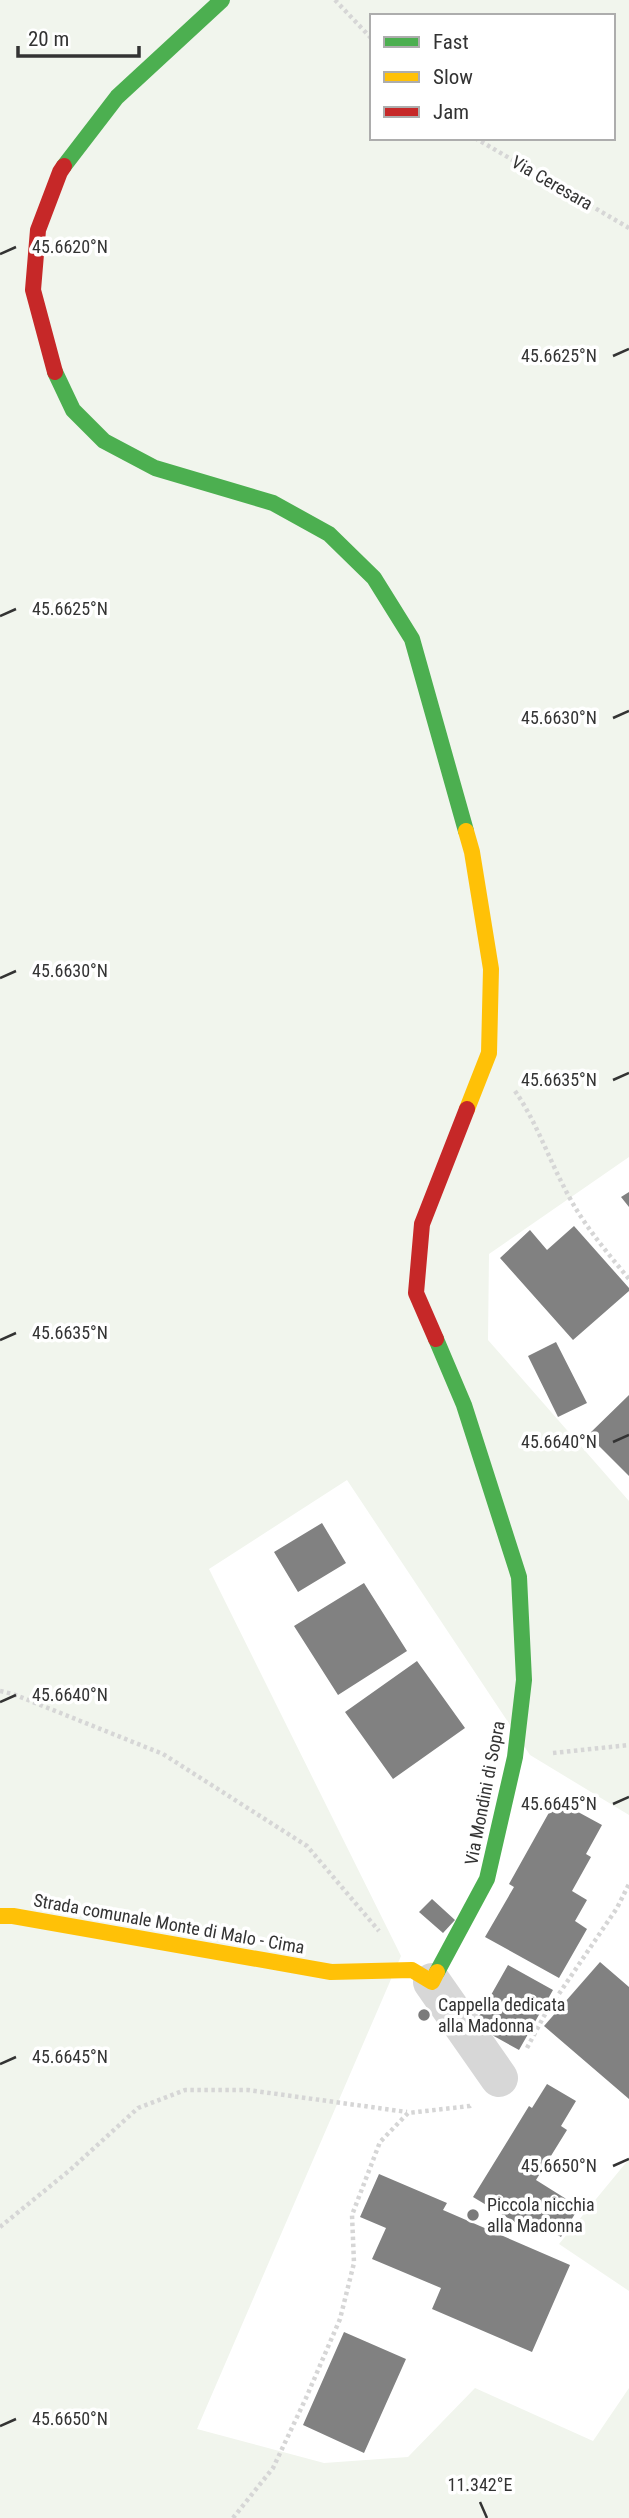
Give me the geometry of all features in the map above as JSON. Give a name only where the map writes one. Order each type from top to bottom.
[{"type":"street","points":[[222,0],[117,97],[60,172],[38,230],[33,290],[55,371],[74,410],[104,441],[155,468],[273,503],[329,534],[374,578],[412,639],[472,852],[491,969],[489,1053]]},
{"type":"street","name":"Via Mondini di Sopra","points":[[422,1976],[487,1879],[515,1757],[524,1680],[519,1577],[464,1405],[416,1293],[422,1224],[489,1053]]},
{"type":"street","name":"Strada comunale Monte di Malo - Cima","points":[[0,1916],[13,1916],[331,1972],[422,1976]]},
{"type":"street","points":[[422,1976],[499,2078]]},
{"type":"path","points":[[335,0],[370,37]]},
{"type":"path","name":"Via Ceresara","points":[[478,140],[629,228]]},
{"type":"path","points":[[489,1053],[525,1106],[588,1230],[629,1279]]},
{"type":"path","points":[[0,1691],[163,1754],[307,1846],[422,1976]]},
{"type":"path","points":[[515,1757],[629,1745]]},
{"type":"path","points":[[0,2227],[71,2170],[138,2108],[186,2090],[248,2090],[408,2113],[470,2106],[522,2057],[544,2016],[617,1908],[629,1884]]},
{"type":"path","points":[[233,2518],[274,2468],[306,2398],[340,2319],[354,2263],[352,2215],[380,2142],[408,2113]]},
{"type":"shaded area","points":[[0,0],[629,0],[629,1157],[489,1254],[488,1340],[629,1501],[629,1815],[530,1755],[347,1480],[209,1569],[401,1956],[197,2429],[324,2463],[408,2457],[475,2388],[593,2441],[629,2388],[629,2518],[0,2518]]},
{"type":"shaded area","points":[[629,2159],[629,2291],[559,2244]]},
{"type":"building","points":[[629,1192],[629,1207],[621,1197]]},
{"type":"building","points":[[574,1226],[629,1291],[573,1340],[500,1258],[530,1230],[547,1250]]},
{"type":"building","points":[[556,1342],[587,1403],[558,1417],[528,1356]]},
{"type":"building","points":[[629,1395],[629,1476],[588,1435]]},
{"type":"building","points":[[322,1523],[346,1563],[298,1592],[274,1552]]},
{"type":"building","points":[[364,1583],[407,1651],[338,1695],[294,1626]]},
{"type":"building","points":[[417,1661],[465,1728],[393,1779],[345,1712]]},
{"type":"building","points":[[556,1800],[602,1825],[586,1854],[591,1857],[572,1891],[587,1900],[575,1921],[587,1929],[559,1978],[485,1937],[514,1887],[509,1884]]},
{"type":"building","points":[[432,1899],[455,1920],[443,1933],[419,1912]]},
{"type":"building","points":[[600,1962],[629,1987],[629,2099],[544,2026]]},
{"type":"building","points":[[508,1965],[553,1990],[519,2050],[474,2025]]},
{"type":"building","points":[[547,2084],[576,2101],[561,2126],[567,2130],[536,2180],[579,2207],[561,2237],[534,2221],[528,2230],[473,2197],[529,2106],[532,2108]]},
{"type":"building","points":[[379,2174],[447,2203],[443,2210],[570,2265],[532,2352],[432,2309],[441,2288],[372,2259],[386,2228],[360,2217]]},
{"type":"building","points":[[344,2332],[406,2359],[364,2453],[303,2425]]},
{"type":"traffic: fast","points":[[64,166],[117,97],[222,0]]},
{"type":"traffic: fast","points":[[55,372],[73,410],[104,441],[155,468],[273,503],[329,534],[374,578],[412,639],[466,831]]},
{"type":"traffic: fast","points":[[436,1339],[464,1405],[519,1577],[524,1680],[515,1757],[487,1879],[437,1972]]},
{"type":"traffic: slow","points":[[466,831],[472,852],[491,969],[489,1053],[467,1109]]},
{"type":"traffic: slow","points":[[0,1916],[13,1916],[331,1972],[412,1970],[432,1982],[437,1972]]},
{"type":"traffic: jam","points":[[55,372],[33,290],[38,230],[64,166]]},
{"type":"traffic: jam","points":[[436,1339],[416,1293],[422,1224],[467,1109]]},
{"type":"place","name":"Cappella dedicata alla Madonna","points":[[424,2015]]},
{"type":"place","name":"Piccola nicchia alla Madonna","points":[[473,2215]]}]
